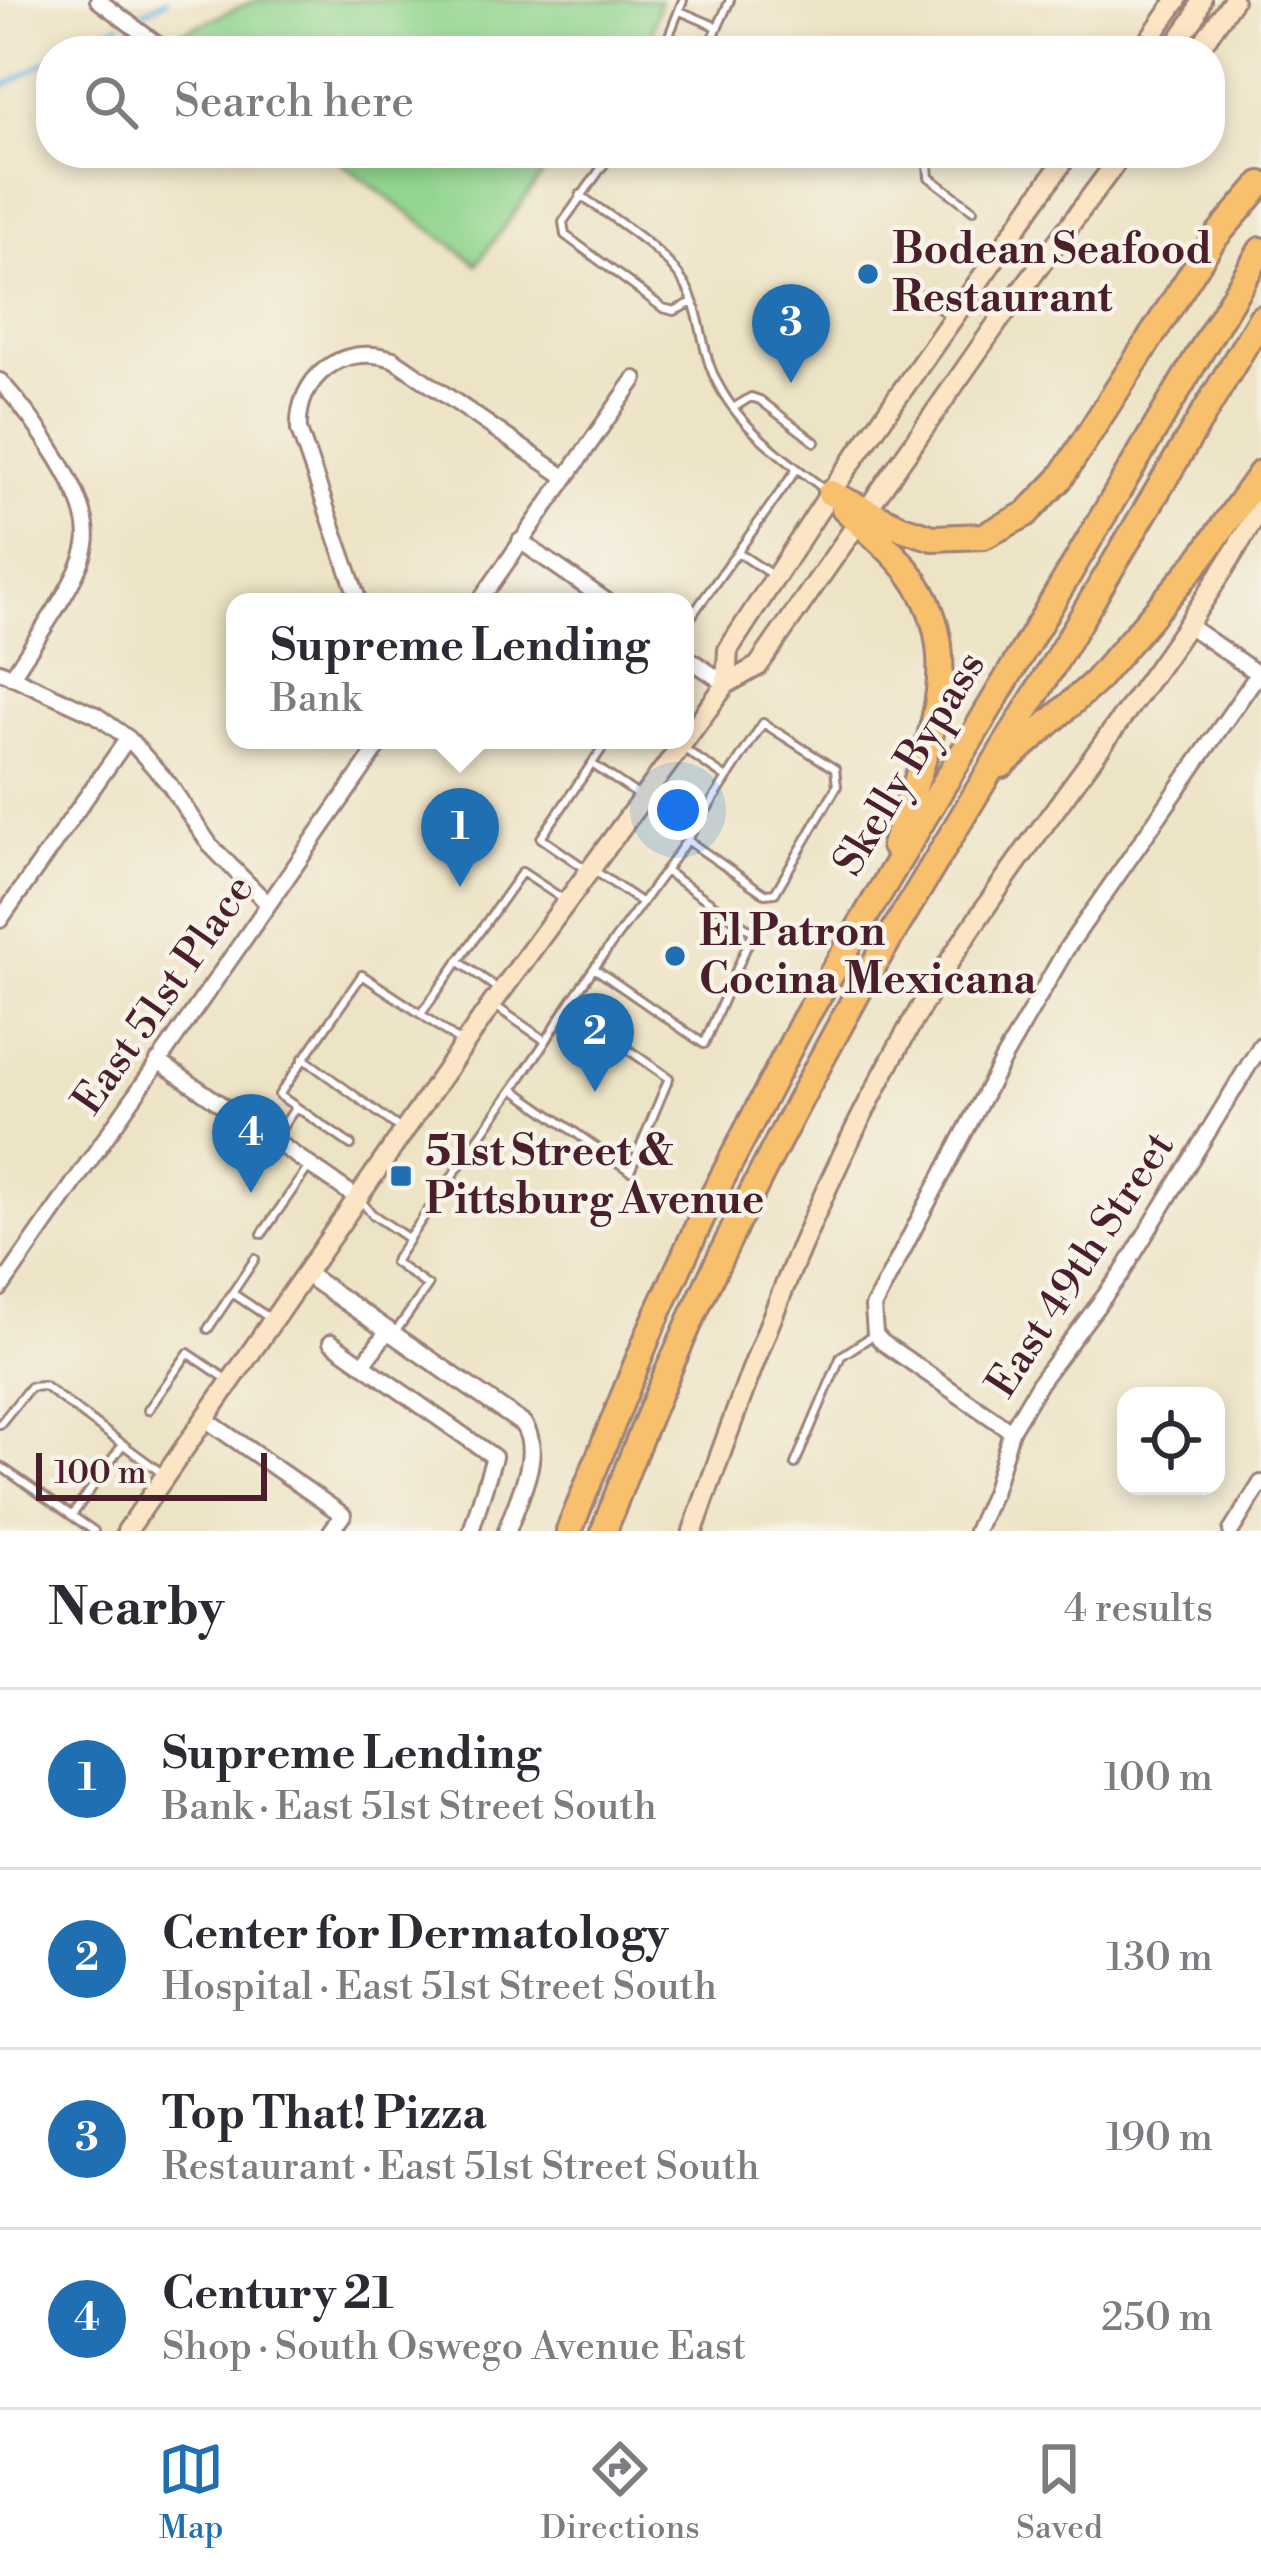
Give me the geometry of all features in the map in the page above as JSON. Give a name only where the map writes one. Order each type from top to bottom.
[{"type":"highway","points":[[862,517],[933,538],[957,539],[984,536],[1026,514],[1060,479],[1213,240],[1261,184]]},
{"type":"highway","name":"Skelly Bypass","points":[[569,1531],[652,1326],[794,1039],[1261,250]]},
{"type":"highway","name":"Skelly Bypass","points":[[604,1531],[689,1323],[766,1162],[870,971],[1261,318]]},
{"type":"highway","points":[[982,783],[1095,682],[1200,559],[1261,473]]},
{"type":"highway","points":[[830,494],[862,517],[912,576],[935,622],[941,654],[937,712],[880,887]]},
{"type":"main road","points":[[1152,36],[1177,0]]},
{"type":"main road","points":[[1182,36],[1201,0]]},
{"type":"main road","points":[[1208,36],[1233,0]]},
{"type":"main road","points":[[726,684],[728,650],[830,494],[1058,168]]},
{"type":"main road","points":[[694,729],[726,684],[758,666],[998,322],[1112,168]]},
{"type":"main road","points":[[693,1531],[785,1280],[874,1092],[971,928],[1189,626],[1260,510]]},
{"type":"main road","points":[[127,1531],[496,998],[680,749]]},
{"type":"street","points":[[98,0],[147,36]]},
{"type":"street","points":[[356,593],[299,430],[298,415],[308,386],[345,357],[368,354],[393,359],[565,478]]},
{"type":"street","points":[[485,593],[635,379]]},
{"type":"street","points":[[0,381],[77,493],[87,543],[79,566],[6,674],[95,715],[128,738],[169,784],[209,845],[268,904]]},
{"type":"street","points":[[520,541],[595,593]]},
{"type":"street","points":[[1011,1431],[875,1334],[873,1307],[1039,994],[1259,675],[1189,626]]},
{"type":"street","points":[[694,662],[726,684]]},
{"type":"street","points":[[0,920],[128,738]]},
{"type":"street","name":"East 51st Place","points":[[0,1288],[377,749]]},
{"type":"street","name":"East 49th Street","points":[[976,1531],[1011,1431],[1040,1382],[1122,1273],[1261,1045]]},
{"type":"street","points":[[158,1061],[359,1199]]},
{"type":"street","points":[[306,1274],[523,1424],[531,1435],[531,1459],[506,1531]]},
{"type":"street","points":[[363,1365],[391,1332]]},
{"type":"street","points":[[332,1342],[494,1457],[471,1531]]},
{"type":"street","points":[[205,1419],[343,1515],[331,1531]]},
{"type":"street","points":[[1231,1531],[1261,1483]]},
{"type":"lane","points":[[669,36],[683,0]]},
{"type":"lane","points":[[713,36],[730,0]]},
{"type":"lane","points":[[680,11],[716,27]]},
{"type":"lane","points":[[601,168],[563,222],[565,235],[663,308],[674,311],[693,302]]},
{"type":"lane","points":[[928,168],[929,176],[974,210]]},
{"type":"lane","points":[[580,195],[667,262],[693,302],[711,368],[733,408],[771,449],[830,494]]},
{"type":"lane","points":[[916,292],[953,318]]},
{"type":"lane","points":[[733,408],[751,397],[760,400],[815,442]]},
{"type":"lane","points":[[694,614],[797,469]]},
{"type":"lane","points":[[739,553],[775,578]]},
{"type":"lane","points":[[391,1332],[428,1286],[394,1262],[764,723],[835,769],[837,786],[775,892],[765,894],[752,888],[687,840]]},
{"type":"lane","points":[[602,749],[541,838],[641,903]]},
{"type":"lane","points":[[684,749],[724,777]]},
{"type":"lane","points":[[592,764],[644,800]]},
{"type":"lane","points":[[594,968],[704,1044],[753,932],[665,871]]},
{"type":"lane","points":[[421,1014],[522,872],[568,903]]},
{"type":"lane","points":[[458,961],[546,1041]]},
{"type":"lane","points":[[351,1145],[279,1095],[362,975],[464,1044]]},
{"type":"lane","points":[[513,1089],[630,1171],[669,1078],[567,1007]]},
{"type":"lane","points":[[303,1058],[404,1132]]},
{"type":"lane","points":[[273,1140],[296,1107]]},
{"type":"lane","points":[[262,1234],[310,1165]]},
{"type":"lane","points":[[359,1199],[409,1239]]},
{"type":"lane","points":[[208,1329],[255,1259]]},
{"type":"lane","points":[[232,1293],[274,1322]]},
{"type":"lane","points":[[795,1465],[841,1356],[875,1334]]},
{"type":"lane","points":[[148,1410],[188,1353],[231,1382]]},
{"type":"lane","points":[[0,1424],[31,1387],[44,1386],[166,1476]]},
{"type":"lane","points":[[72,1516],[123,1444]]},
{"type":"lane","points":[[0,1466],[94,1531]]},
{"type":"green space","points":[[256,0],[660,0],[651,36],[173,36]]},
{"type":"green space","points":[[348,168],[547,168],[477,264]]},
{"type":"waterway","points":[[130,19],[167,0]]},
{"type":"waterway","points":[[96,36],[120,24]]},
{"type":"waterway","points":[[0,88],[36,68]]},
{"type":"place","name":"Bodean Seafood Restaurant","points":[[868,274]]},
{"type":"place","name":"Top That! Pizza","points":[[791,383]]},
{"type":"place","name":"Supreme Lending","points":[[460,887]]},
{"type":"place","name":"El Patron Cocina Mexicana","points":[[675,956]]},
{"type":"place","name":"Center for Dermatology","points":[[595,1092]]},
{"type":"place","name":"51st Street & Pittsburg Avenue","points":[[401,1176]]},
{"type":"place","name":"Century 21","points":[[251,1193]]}]
